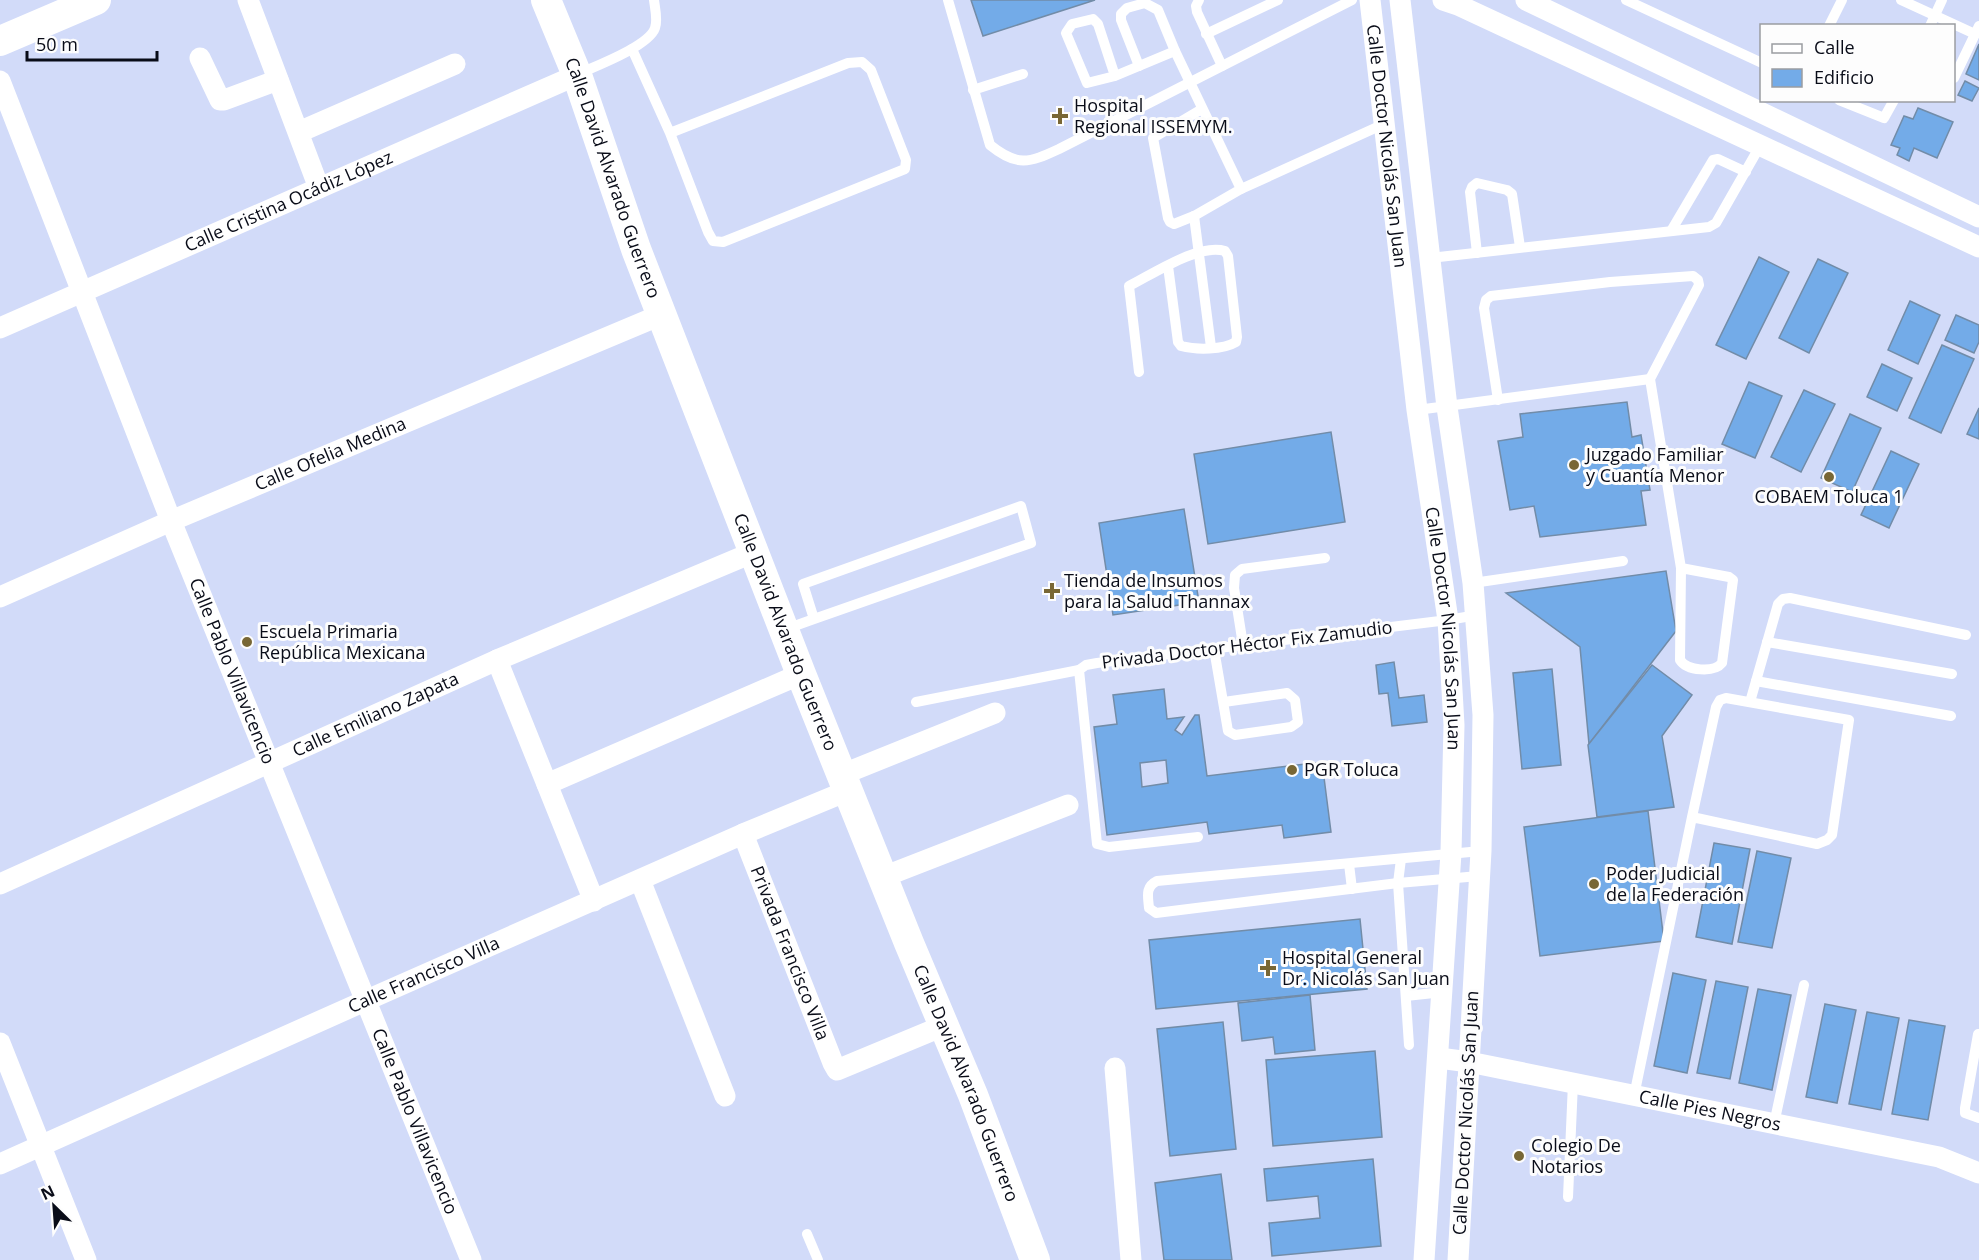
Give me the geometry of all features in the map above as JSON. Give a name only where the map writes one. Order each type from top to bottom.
[{"type":"street","points":[[0,41],[54,8],[96,0]]},
{"type":"street","points":[[248,0],[319,188]]},
{"type":"street","name":"Calle David Alvarado Guerrero","points":[[546,0],[577,75],[636,249],[844,783],[973,1095],[1035,1260]]},
{"type":"street","name":"Calle Doctor Nicolás San Juan","points":[[1370,0],[1417,410],[1448,620],[1454,725],[1450,878],[1424,1260]]},
{"type":"street","name":"Calle Doctor Nicolás San Juan","points":[[1400,0],[1447,407],[1477,615],[1483,715],[1481,851],[1458,1260]]},
{"type":"street","points":[[1443,0],[1458,4],[1979,247]]},
{"type":"street","points":[[1526,0],[1979,217]]},
{"type":"street","points":[[200,58],[220,100],[278,80]]},
{"type":"street","points":[[299,132],[455,64]]},
{"type":"street","name":"Calle Cristina Ocádiz López","points":[[0,328],[577,75]]},
{"type":"street","name":"Calle Pablo Villavicencio","points":[[0,81],[171,521],[471,1260]]},
{"type":"street","name":"Calle Ofelia Medina","points":[[0,597],[171,521],[663,314]]},
{"type":"street","name":"Calle Emiliano Zapata","points":[[0,884],[497,660],[754,552]]},
{"type":"street","points":[[497,660],[594,901]]},
{"type":"street","points":[[547,783],[801,674]]},
{"type":"street","name":"Calle Francisco Villa","points":[[0,1164],[742,834],[844,783],[995,713]]},
{"type":"street","points":[[883,877],[1068,805]]},
{"type":"street","name":"Privada Francisco Villa","points":[[742,834],[837,1070],[943,1026]]},
{"type":"street","points":[[640,880],[725,1096]]},
{"type":"street","points":[[0,1043],[86,1260]]},
{"type":"street","name":"Calle Pies Negros","points":[[1439,1058],[1469,1062],[1940,1157],[1979,1173]]},
{"type":"street","points":[[1115,1068],[1131,1260]]},
{"type":"lane","points":[[577,75],[632,49],[653,34],[656,25],[654,0]]},
{"type":"lane","points":[[948,0],[990,145],[1002,155],[1015,161],[1028,162],[1059,149],[1352,0]]},
{"type":"lane","points":[[1199,0],[1196,6],[1197,12],[1222,66]]},
{"type":"lane","points":[[1206,34],[1278,0]]},
{"type":"lane","points":[[1626,0],[1760,63]]},
{"type":"lane","points":[[1830,24],[1842,0]]},
{"type":"lane","points":[[1901,0],[1933,21],[1942,0]]},
{"type":"lane","points":[[1139,66],[1121,20],[1121,14],[1127,8],[1145,3],[1155,8],[1241,189]]},
{"type":"lane","points":[[1115,76],[1098,24],[1093,19],[1088,19],[1072,24],[1066,33],[1085,81],[1090,84],[1115,76],[1175,51]]},
{"type":"lane","points":[[1955,26],[1977,30],[1955,74]]},
{"type":"lane","points":[[632,49],[670,133],[713,241],[723,242],[905,169],[906,160],[871,70],[862,62],[848,63],[670,133]]},
{"type":"lane","points":[[973,90],[1023,74]]},
{"type":"lane","points":[[1844,102],[1884,118],[1893,102]]},
{"type":"lane","points":[[1202,109],[1156,134],[1153,138],[1152,143],[1170,222],[1174,224],[1194,216],[1241,189],[1384,124]]},
{"type":"lane","points":[[1430,258],[1709,227],[1716,223],[1760,146]]},
{"type":"lane","points":[[1671,231],[1713,160],[1718,159],[1746,172]]},
{"type":"lane","points":[[1477,252],[1470,192],[1477,183],[1507,190],[1512,194],[1520,248]]},
{"type":"lane","points":[[1194,216],[1211,347]]},
{"type":"lane","points":[[1138,372],[1129,286],[1168,266],[1199,252],[1220,249],[1228,256],[1236,342],[1211,347],[1186,348],[1181,346],[1178,342],[1168,266]]},
{"type":"lane","points":[[1498,400],[1484,308],[1486,300],[1491,296],[1610,282],[1693,276],[1698,280],[1699,285],[1650,379],[1681,568],[1680,660],[1688,667],[1713,669],[1722,663],[1732,580],[1729,577],[1681,568]]},
{"type":"lane","points":[[1417,410],[1650,379]]},
{"type":"lane","points":[[784,630],[1031,543],[1021,506],[803,584],[814,619]]},
{"type":"lane","points":[[1243,645],[1234,575],[1242,569],[1325,558]]},
{"type":"lane","points":[[1473,583],[1623,561]]},
{"type":"lane","points":[[1750,702],[1778,604],[1783,599],[1790,598],[1966,635]]},
{"type":"lane","name":"Privada Doctor Héctor Fix Zamudio","points":[[1198,837],[1109,847],[1097,844],[1079,670],[1086,664],[1477,615]]},
{"type":"lane","points":[[1767,642],[1952,674]]},
{"type":"lane","points":[[1214,649],[1228,731],[1235,735],[1291,728],[1298,722],[1295,700],[1287,693],[1224,702]]},
{"type":"lane","points":[[916,702],[1079,670]]},
{"type":"lane","points":[[1756,681],[1951,716]]},
{"type":"lane","points":[[1634,1096],[1692,817],[1716,706],[1720,700],[1726,698],[1849,720],[1832,835],[1827,840],[1817,844],[1692,817]]},
{"type":"lane","points":[[1479,876],[1398,883],[1156,913],[1149,908],[1148,889],[1157,881],[1481,851]]},
{"type":"lane","points":[[1401,859],[1398,883],[1409,1045]]},
{"type":"lane","points":[[1349,864],[1352,889]]},
{"type":"lane","points":[[1774,1124],[1804,985]]},
{"type":"lane","points":[[1406,996],[1443,992]]},
{"type":"lane","points":[[1978,1034],[1965,1113],[1979,1118]]},
{"type":"lane","points":[[1568,1197],[1573,1083]]},
{"type":"lane","points":[[807,1234],[818,1260]]},
{"type":"building","points":[[971,0],[1095,0],[983,36]]},
{"type":"building","points":[[1979,44],[1979,80],[1966,74]]},
{"type":"building","points":[[1965,81],[1979,88],[1972,101],[1958,95]]},
{"type":"building","points":[[1918,108],[1953,122],[1937,158],[1914,148],[1909,161],[1897,155],[1900,148],[1891,145],[1904,116],[1913,119]]},
{"type":"building","points":[[1759,257],[1789,272],[1746,359],[1716,345]]},
{"type":"building","points":[[1818,259],[1848,273],[1809,353],[1779,338]]},
{"type":"building","points":[[1910,301],[1940,315],[1918,364],[1888,350]]},
{"type":"building","points":[[1956,315],[1979,325],[1979,342],[1974,353],[1945,340]]},
{"type":"building","points":[[1942,345],[1974,359],[1941,433],[1909,418]]},
{"type":"building","points":[[1882,364],[1912,378],[1897,411],[1867,397]]},
{"type":"building","points":[[1749,382],[1782,396],[1755,458],[1722,444]]},
{"type":"building","points":[[1804,390],[1835,404],[1801,472],[1771,457]]},
{"type":"building","name":"Juzgado Familiar y Cuantía Menor","points":[[1627,402],[1632,437],[1641,435],[1650,490],[1641,491],[1646,525],[1540,537],[1534,506],[1510,510],[1498,441],[1523,437],[1520,414]]},
{"type":"building","points":[[1979,408],[1979,439],[1967,434]]},
{"type":"building","points":[[1850,414],[1881,428],[1852,492],[1821,478]]},
{"type":"building","points":[[1331,432],[1345,522],[1208,544],[1194,454]]},
{"type":"building","points":[[1891,451],[1919,464],[1889,528],[1861,515]]},
{"type":"building","points":[[1184,509],[1199,602],[1113,615],[1099,523]]},
{"type":"building","points":[[1666,571],[1676,631],[1589,744],[1580,647],[1506,593]]},
{"type":"building","points":[[1394,662],[1399,698],[1424,695],[1427,722],[1392,726],[1388,693],[1379,694],[1376,665]]},
{"type":"building","name":"Poder Judicial de la Federación","points":[[1652,665],[1692,695],[1662,736],[1674,807],[1597,817],[1588,745]]},
{"type":"building","points":[[1552,669],[1561,765],[1522,769],[1513,673]]},
{"type":"building","name":"PGR Toluca","points":[[1164,689],[1167,719],[1184,717],[1175,730],[1182,735],[1195,715],[1199,715],[1207,776],[1322,762],[1331,832],[1284,838],[1282,825],[1209,834],[1207,822],[1107,835],[1094,727],[1117,724],[1113,695]],"holes":[[[1166,760],[1168,783],[1142,787],[1140,763]]]},
{"type":"building","name":"Poder Judicial de la Federación","points":[[1648,811],[1664,941],[1540,956],[1524,827]]},
{"type":"building","points":[[1714,843],[1750,849],[1732,944],[1696,937]]},
{"type":"building","points":[[1757,851],[1791,858],[1772,948],[1738,942]]},
{"type":"building","points":[[1360,919],[1367,989],[1156,1009],[1149,940]]},
{"type":"building","points":[[1673,973],[1706,980],[1687,1073],[1654,1066]]},
{"type":"building","points":[[1716,981],[1748,987],[1730,1079],[1697,1073]]},
{"type":"building","points":[[1758,989],[1791,995],[1772,1090],[1739,1083]]},
{"type":"building","points":[[1310,995],[1315,1050],[1275,1054],[1273,1037],[1242,1041],[1238,1003]]},
{"type":"building","points":[[1825,1004],[1856,1010],[1837,1103],[1806,1097]]},
{"type":"building","points":[[1867,1012],[1899,1018],[1881,1110],[1849,1104]]},
{"type":"building","points":[[1909,1020],[1945,1026],[1928,1120],[1892,1114]]},
{"type":"building","points":[[1223,1022],[1236,1149],[1170,1156],[1157,1029]]},
{"type":"building","points":[[1375,1051],[1382,1137],[1273,1146],[1266,1060]]},
{"type":"building","points":[[1373,1159],[1381,1246],[1272,1256],[1269,1223],[1320,1218],[1318,1196],[1267,1201],[1264,1169]]},
{"type":"building","points":[[1221,1174],[1232,1260],[1164,1260],[1155,1183]]},
{"type":"place","name":"Hospital Regional ISSEMYM.","points":[[1060,116]]},
{"type":"place","name":"Juzgado Familiar y Cuantía Menor","points":[[1574,465]]},
{"type":"place","name":"COBAEM Toluca 1","points":[[1829,477]]},
{"type":"place","name":"Tienda de Insumos para la Salud Thannax","points":[[1052,591]]},
{"type":"place","name":"Escuela Primaria República Mexicana","points":[[247,642]]},
{"type":"place","name":"PGR Toluca","points":[[1292,770]]},
{"type":"place","name":"Poder Judicial de la Federación","points":[[1594,884]]},
{"type":"place","name":"Hospital General Dr. Nicolás San Juan","points":[[1268,968]]},
{"type":"place","name":"Colegio De Notarios","points":[[1519,1156]]}]
